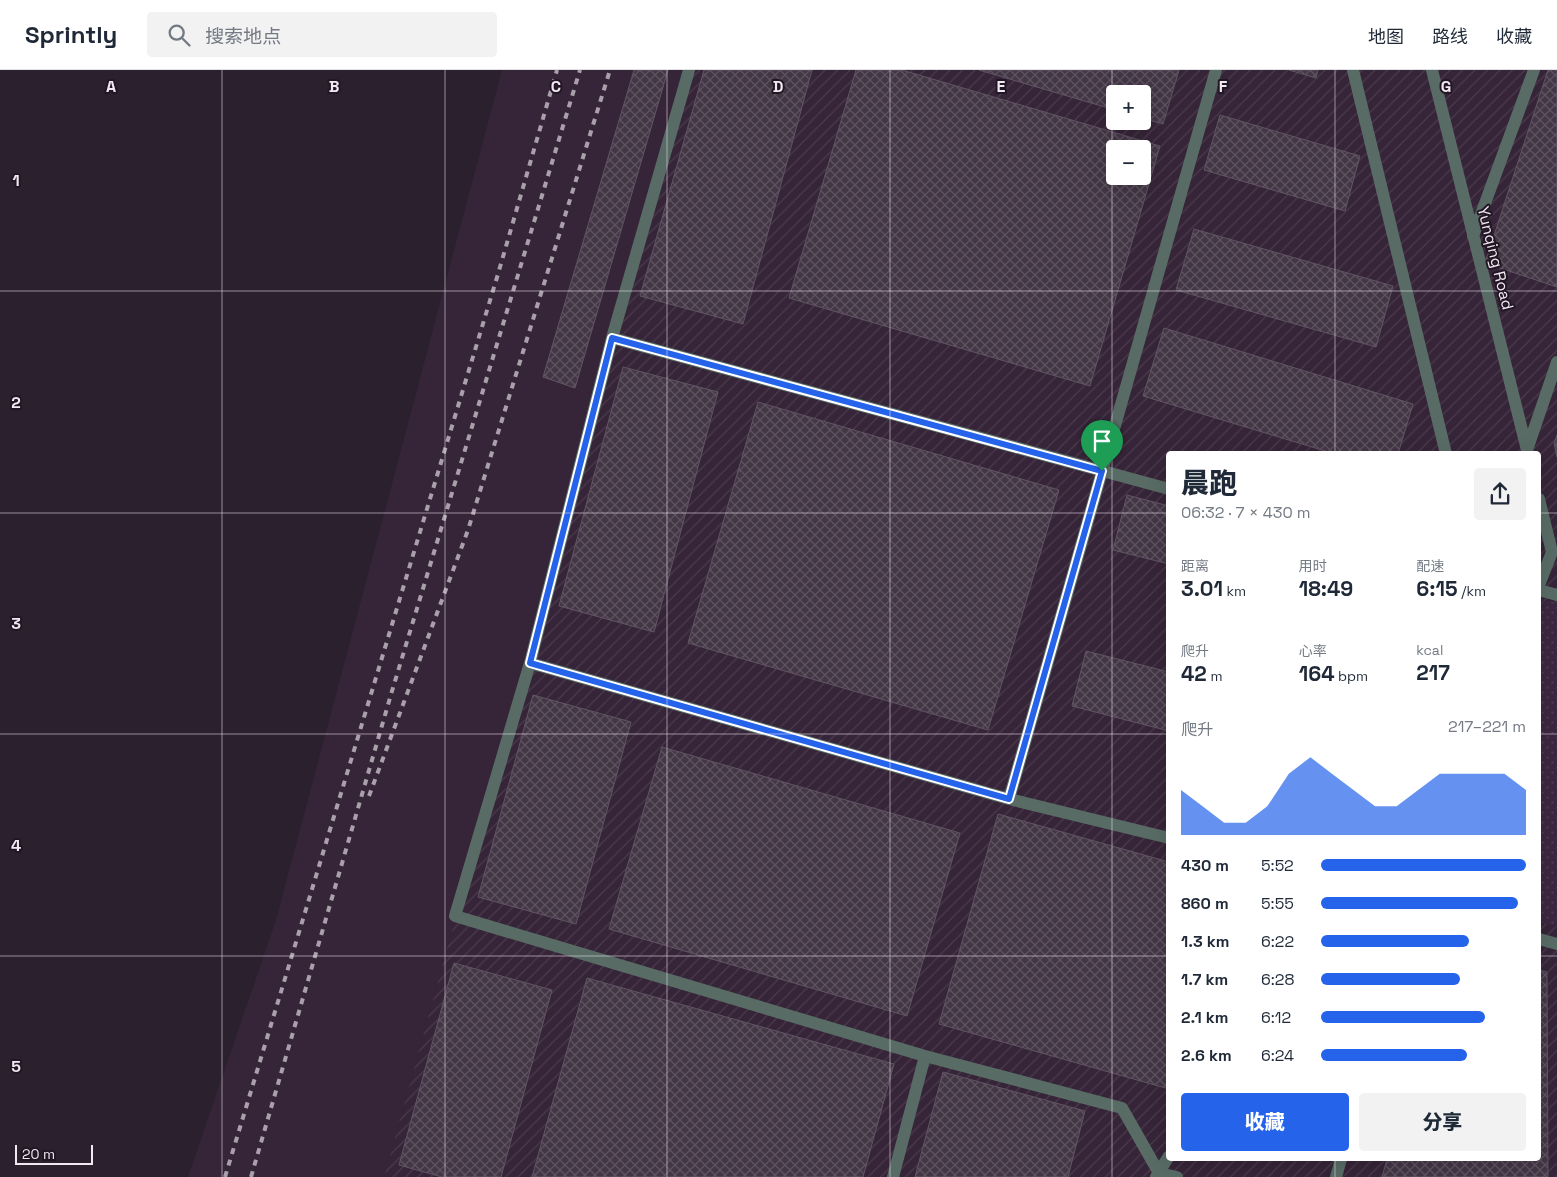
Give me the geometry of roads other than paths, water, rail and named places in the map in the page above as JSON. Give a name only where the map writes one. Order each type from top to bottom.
[{"type":"street","points":[[689,70],[612,338],[530,663],[455,916],[925,1056],[1122,1108],[1158,1175]]},
{"type":"street","points":[[1009,799],[1216,70]]},
{"type":"street","points":[[1353,70],[1445,451]]},
{"type":"street","name":"Yunqing Road","points":[[1432,70],[1527,451]]},
{"type":"street","points":[[1473,236],[1534,70]]},
{"type":"street","points":[[612,338],[1166,488]]},
{"type":"street","points":[[1527,451],[1557,362]]},
{"type":"street","points":[[1541,507],[1552,552],[1541,580]]},
{"type":"street","points":[[1541,591],[1557,595]]},
{"type":"street","points":[[530,663],[1009,799],[1166,837]]},
{"type":"street","points":[[1541,940],[1557,944]]},
{"type":"street","points":[[893,1177],[925,1056]]},
{"type":"street","points":[[1158,1175],[1166,1161]]},
{"type":"street","points":[[1336,1177],[1340,1161]]},
{"type":"street","points":[[1158,1175],[1177,1177]]},
{"type":"railway","points":[[225,1177],[498,274],[557,70]]},
{"type":"railway","points":[[251,1177],[392,691],[580,70]]},
{"type":"railway","points":[[369,796],[468,530],[610,70]]}]
